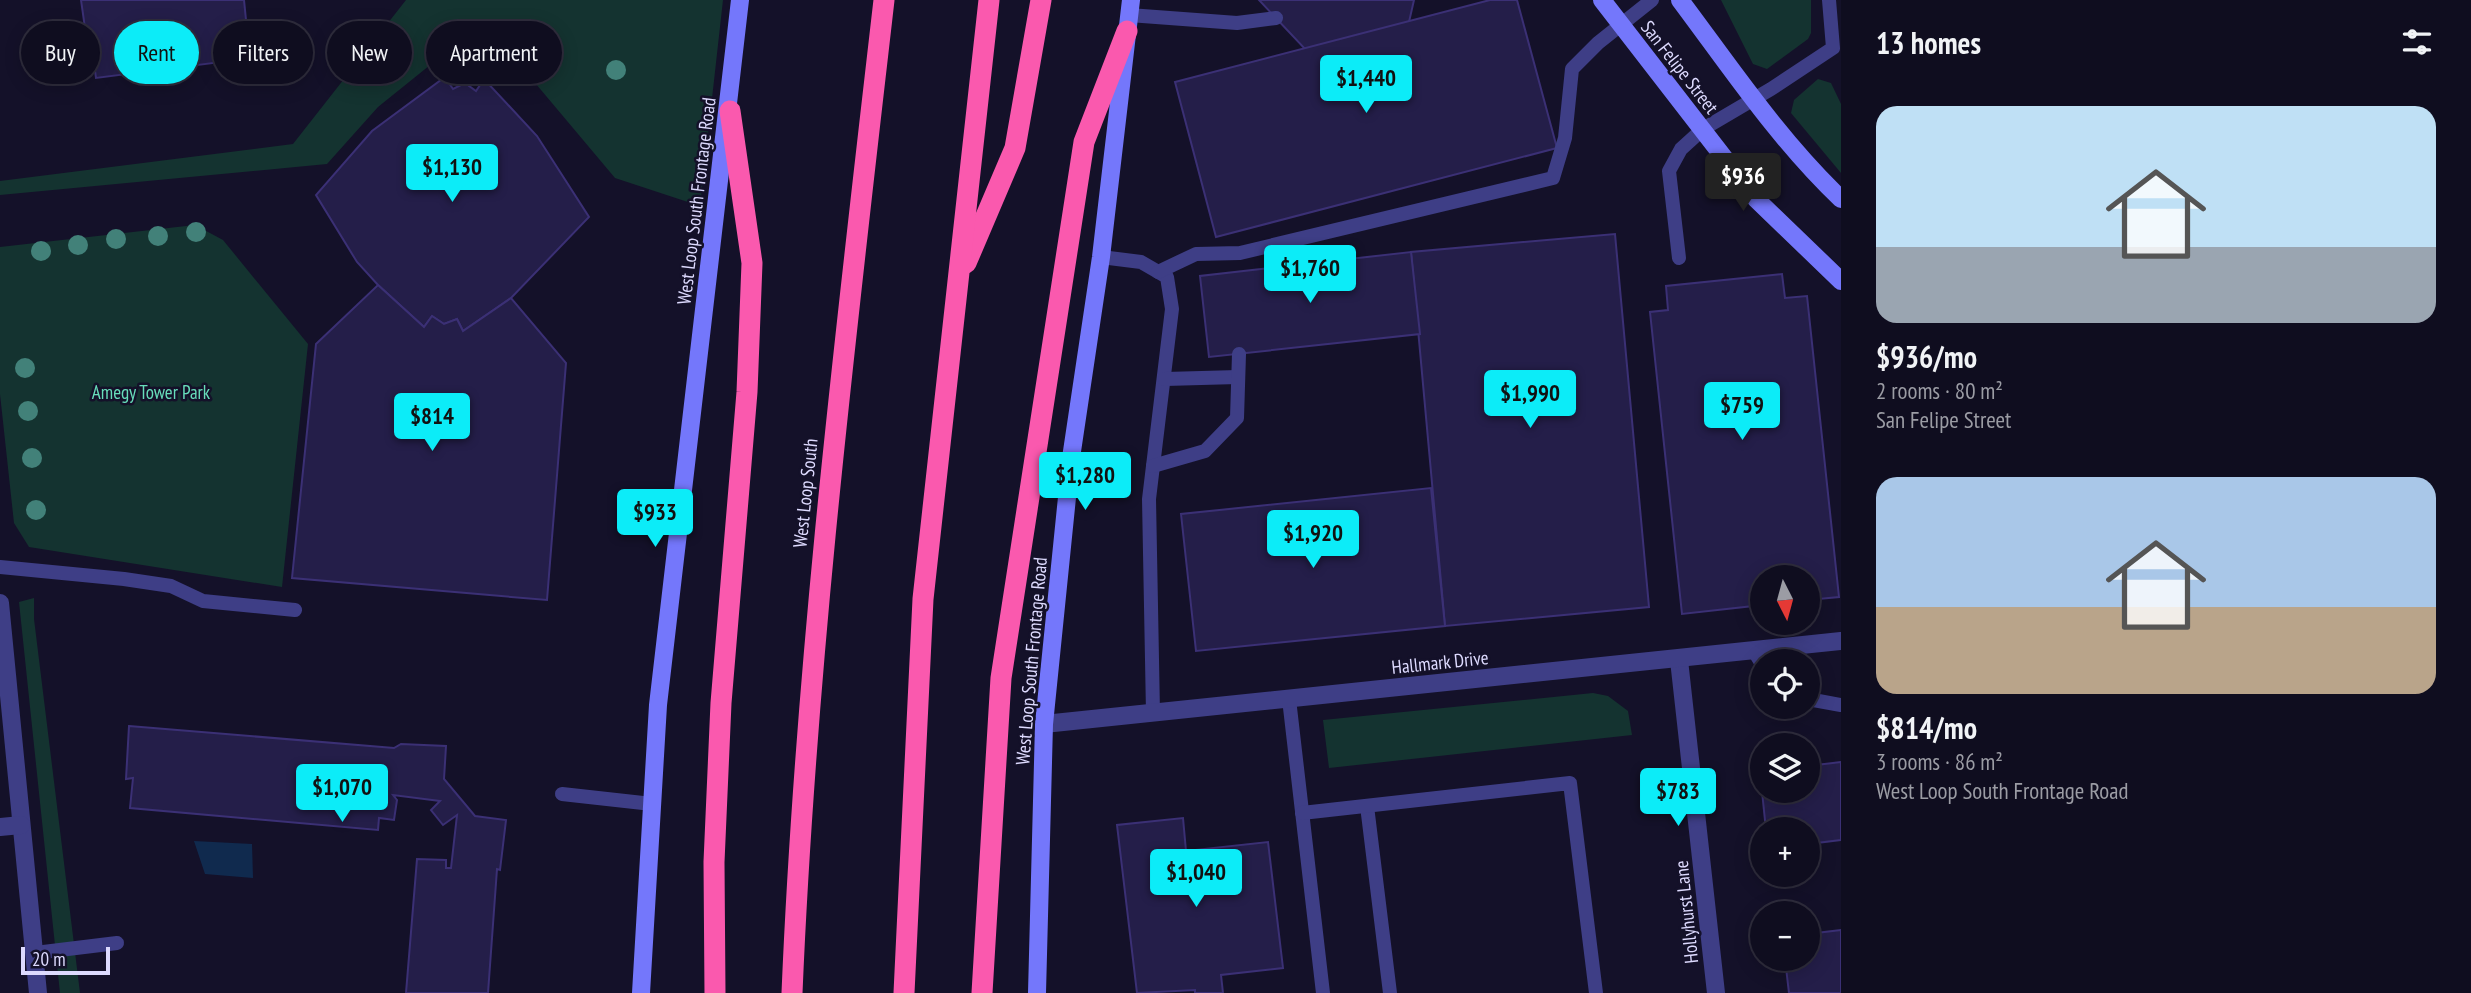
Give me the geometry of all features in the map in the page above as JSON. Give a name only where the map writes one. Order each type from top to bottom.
[{"type":"highway","name":"West Loop South","points":[[792,993],[798,849],[820,568],[884,0]]},
{"type":"highway","points":[[904,993],[923,599],[989,0]]},
{"type":"highway","points":[[956,287],[1015,148],[1041,0]]},
{"type":"highway","points":[[982,993],[1002,678],[1084,142],[1129,15]]},
{"type":"highway","points":[[715,993],[714,862],[721,703],[747,392],[752,262],[730,111]]},
{"type":"main road","name":"West Loop South Frontage Road","points":[[641,993],[658,705],[684,468],[730,111],[740,0]]},
{"type":"main road","name":"San Felipe Street","points":[[1602,0],[1756,199],[1841,281]]},
{"type":"main road","name":"San Felipe Street","points":[[1680,0],[1754,99],[1817,176],[1841,198]]},
{"type":"main road","name":"West Loop South Frontage Road","points":[[1037,993],[1044,724],[1071,458],[1101,257],[1129,15]]},
{"type":"street","points":[[0,603],[38,993]]},
{"type":"street","name":"Hallmark Drive","points":[[1802,649],[1841,641]]},
{"type":"street","name":"Hallmark Drive","points":[[1044,724],[1679,660],[1750,658]]},
{"type":"street","name":"Hollyhurst Lane","points":[[1679,660],[1716,993]]},
{"type":"street","points":[[0,827],[21,825]]},
{"type":"lane","points":[[1158,272],[1196,254],[1240,253],[1553,178],[1565,138],[1573,69],[1651,0]]},
{"type":"lane","points":[[1679,258],[1669,171],[1681,149],[1703,129],[1833,48],[1829,0]]},
{"type":"lane","points":[[1129,15],[1237,23],[1276,18]]},
{"type":"lane","points":[[1101,257],[1141,262],[1167,277],[1172,309],[1153,466],[1147,542],[1154,652],[1153,713]]},
{"type":"lane","points":[[1153,466],[1206,451],[1237,418],[1239,354]]},
{"type":"lane","points":[[1165,379],[1238,377]]},
{"type":"lane","points":[[0,567],[124,579],[170,586],[203,601],[295,610]]},
{"type":"lane","points":[[1289,699],[1323,993]]},
{"type":"lane","points":[[1820,701],[1841,705]]},
{"type":"lane","points":[[1302,813],[1570,783],[1596,993]]},
{"type":"lane","points":[[562,794],[652,804]]},
{"type":"lane","points":[[1367,806],[1390,993]]},
{"type":"lane","points":[[35,953],[117,943]]},
{"type":"green space","points":[[406,0],[723,0],[700,206],[615,178],[536,84],[562,84],[562,21],[426,21],[426,68],[412,80],[412,21],[390,21]]},
{"type":"green space","points":[[1721,0],[1811,0],[1811,33],[1808,39],[1767,69],[1753,64]]},
{"type":"green space","points":[[1818,79],[1831,83],[1841,104],[1841,173],[1791,113],[1794,100]]},
{"type":"green space","points":[[340,84],[407,84],[378,107],[327,164],[0,195],[0,181],[293,144]]},
{"type":"green space","name":"Amegy Tower Park","points":[[195,225],[223,240],[308,344],[282,587],[29,547],[14,523],[0,394],[0,247]]},
{"type":"green space","points":[[34,598],[34,619],[80,993],[60,993],[19,602]]},
{"type":"green space","points":[[1593,693],[1608,696],[1628,711],[1632,735],[1329,768],[1323,720]]},
{"type":"water","points":[[194,841],[252,844],[253,878],[205,874]]},
{"type":"building","points":[[81,0],[244,0],[246,21],[213,21],[213,63],[199,65],[199,21],[114,21],[114,76],[100,77],[100,21],[84,21]]},
{"type":"building","points":[[1259,0],[1414,0],[1409,22],[1305,49]]},
{"type":"building","points":[[1490,0],[1517,0],[1557,148],[1216,237],[1175,82]]},
{"type":"building","points":[[436,84],[450,84],[453,89],[466,84],[476,91],[481,84],[489,84],[537,136],[589,217],[511,298],[463,331],[457,319],[444,324],[432,316],[424,327],[357,262],[316,195],[372,131]]},
{"type":"building","points":[[1615,234],[1649,607],[1445,626],[1411,252]]},
{"type":"building","points":[[1411,252],[1420,334],[1209,357],[1200,276]]},
{"type":"building","points":[[1782,274],[1785,298],[1807,296],[1839,597],[1820,599],[1820,565],[1750,565],[1750,606],[1682,614],[1650,312],[1668,310],[1666,286]]},
{"type":"building","points":[[378,285],[424,327],[432,316],[444,324],[457,319],[463,331],[511,298],[566,363],[547,600],[292,578],[316,344]]},
{"type":"building","points":[[1431,488],[1445,626],[1196,651],[1181,514]]},
{"type":"building","points":[[129,726],[394,748],[401,744],[446,746],[444,779],[475,816],[506,820],[500,870],[497,869],[488,993],[406,993],[417,859],[446,860],[446,868],[451,868],[457,815],[443,825],[431,810],[440,801],[393,795],[397,800],[394,820],[379,818],[378,830],[130,808],[133,778],[126,779]]},
{"type":"building","points":[[1841,762],[1841,840],[1820,843],[1820,817],[1765,817],[1763,803],[1820,803],[1820,765]]},
{"type":"building","points":[[1183,818],[1186,851],[1268,842],[1283,968],[1221,975],[1223,993],[1195,993],[1195,990],[1137,993],[1117,825]]},
{"type":"building","points":[[1841,930],[1841,993],[1789,993],[1786,971],[1820,971],[1820,933]]}]
